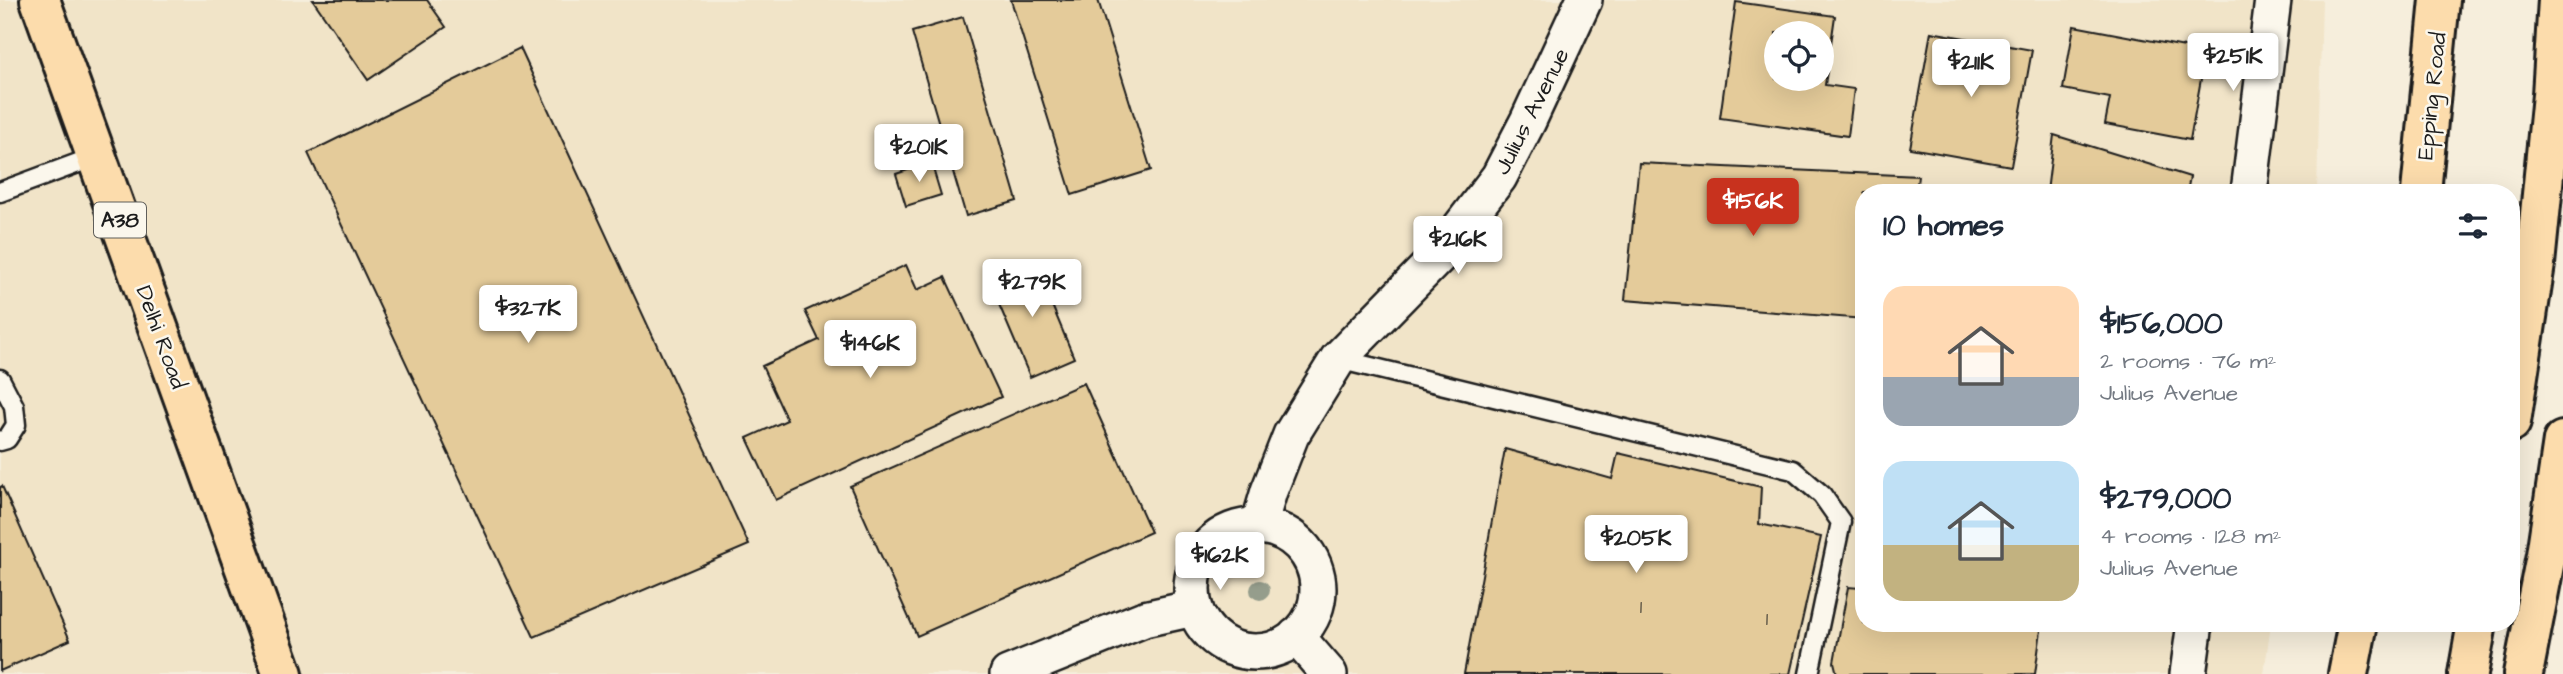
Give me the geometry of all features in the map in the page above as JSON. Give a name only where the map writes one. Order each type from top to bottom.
[{"type":"main road","name":"Delhi Road","points":[[40,0],[283,674]]},
{"type":"main road","name":"Epping Road","points":[[2422,184],[2440,0]]},
{"type":"main road","points":[[2520,363],[2535,264],[2552,95],[2558,0]]},
{"type":"main road","points":[[2522,674],[2546,555],[2563,441]]},
{"type":"main road","points":[[2348,674],[2356,632]]},
{"type":"main road","points":[[2468,674],[2475,632]]},
{"type":"street","name":"Julius Avenue","points":[[1259,525],[1291,435],[1338,359],[1437,258],[1499,177],[1584,0]]},
{"type":"street","points":[[2250,184],[2273,0]]},
{"type":"street","points":[[1259,525],[1280,530],[1298,542],[1312,559],[1318,582],[1317,604],[1308,625],[1282,647],[1261,652],[1246,663],[1211,635],[1194,608],[1191,586],[1195,567],[1206,548],[1219,535],[1240,526],[1259,525]]},
{"type":"street","points":[[1008,674],[1144,619],[1194,608]]},
{"type":"street","points":[[2189,674],[2194,632]]},
{"type":"street","points":[[1296,636],[1329,674]]},
{"type":"lane","points":[[0,192],[97,156]]},
{"type":"lane","points":[[1338,359],[1793,470],[1822,495],[1841,522],[1809,674]]},
{"type":"lane","points":[[0,379],[14,406],[16,425],[7,439],[0,442]]},
{"type":"shaded area","points":[[0,0],[2322,0],[2317,184],[1855,184],[1855,632],[2270,632],[2264,674],[0,674]]},
{"type":"building","points":[[313,0],[427,0],[446,27],[368,80]]},
{"type":"building","points":[[1011,0],[1098,0],[1151,170],[1072,195]]},
{"type":"building","points":[[1736,2],[1835,16],[1834,23],[1764,21],[1764,91],[1834,91],[1834,86],[1854,89],[1848,136],[1720,118]]},
{"type":"building","points":[[963,17],[1017,201],[966,216],[912,32]]},
{"type":"building","points":[[2074,26],[2206,51],[2190,140],[2105,124],[2110,98],[2063,89]]},
{"type":"building","points":[[1931,32],[2032,50],[2011,166],[1910,148]]},
{"type":"building","points":[[520,48],[749,545],[534,637],[308,153]]},
{"type":"building","points":[[2054,135],[2190,177],[2189,184],[2048,184]]},
{"type":"building","points":[[931,162],[941,195],[906,206],[896,174]]},
{"type":"building","points":[[1639,163],[1918,176],[1917,184],[1855,184],[1855,318],[1625,300]]},
{"type":"building","points":[[1034,262],[1074,358],[1030,377],[989,281]]},
{"type":"building","points":[[906,265],[917,290],[945,277],[1001,397],[776,500],[747,438],[787,420],[762,366],[819,340],[805,311]]},
{"type":"building","points":[[1084,383],[1151,532],[917,636],[850,486]]},
{"type":"building","points":[[1505,449],[1612,479],[1618,453],[1761,487],[1759,524],[1821,537],[1790,674],[1464,674]]},
{"type":"building","points":[[2,486],[70,640],[0,671],[0,487]]},
{"type":"building","points":[[1848,587],[1855,588],[1855,632],[2041,632],[2035,674],[1837,674],[1834,662]]}]
